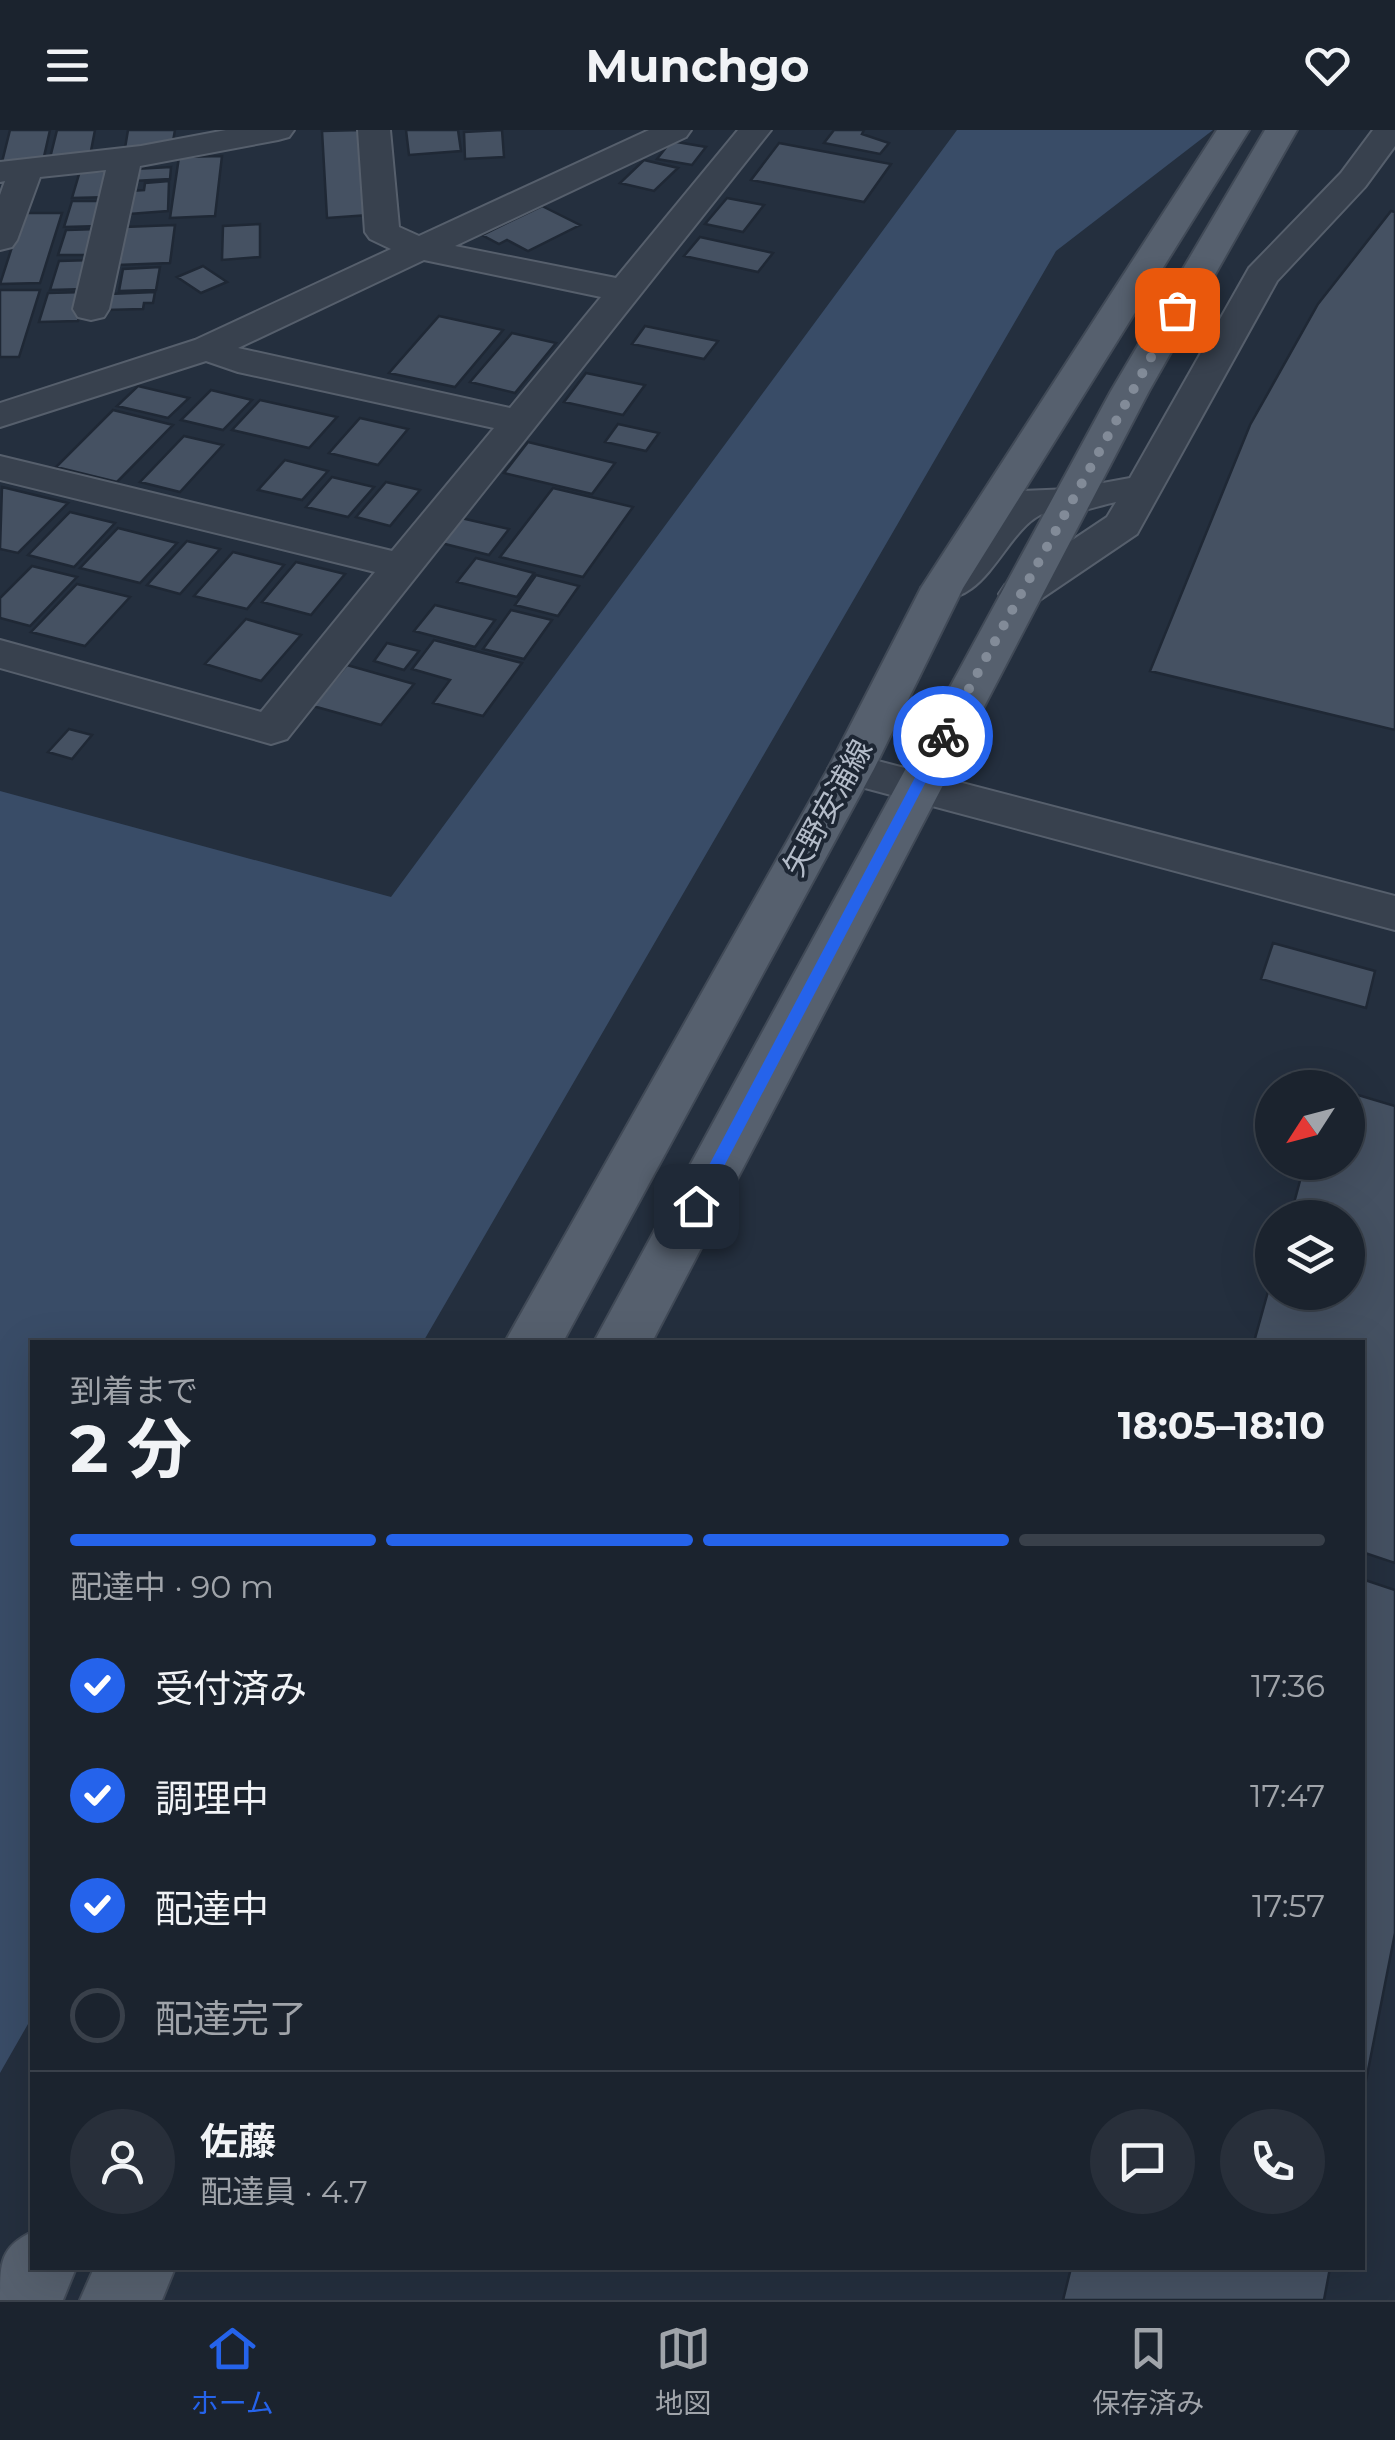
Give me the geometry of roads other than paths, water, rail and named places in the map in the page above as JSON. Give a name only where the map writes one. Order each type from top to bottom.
[{"type":"main road","name":"矢野安浦線","points":[[535,1340],[852,769],[942,588],[1233,130]]},
{"type":"main road","points":[[625,1340],[1070,501],[1281,130]]},
{"type":"main road","points":[[20,2300],[37,2270]]},
{"type":"main road","points":[[120,2300],[135,2270]]},
{"type":"street","points":[[0,240],[13,171],[116,149],[278,130]]},
{"type":"street","points":[[374,130],[382,232],[419,249],[625,291]]},
{"type":"street","points":[[0,415],[208,348],[674,130]]},
{"type":"street","points":[[0,654],[271,728],[756,130]]},
{"type":"street","points":[[1020,594],[1123,524],[1262,276],[1367,184],[1390,130]]},
{"type":"street","points":[[91,309],[116,149]]},
{"type":"street","points":[[208,348],[238,362],[519,422]]},
{"type":"street","points":[[942,588],[984,556],[1013,515],[1036,500],[1070,501],[1118,492],[1162,460]]},
{"type":"street","points":[[0,468],[402,566]]},
{"type":"street","points":[[852,769],[1395,913]]},
{"type":"water","points":[[957,130],[1213,130],[1056,251],[424,1340],[30,1340],[30,2020],[0,2073],[0,791],[391,897]]}]
